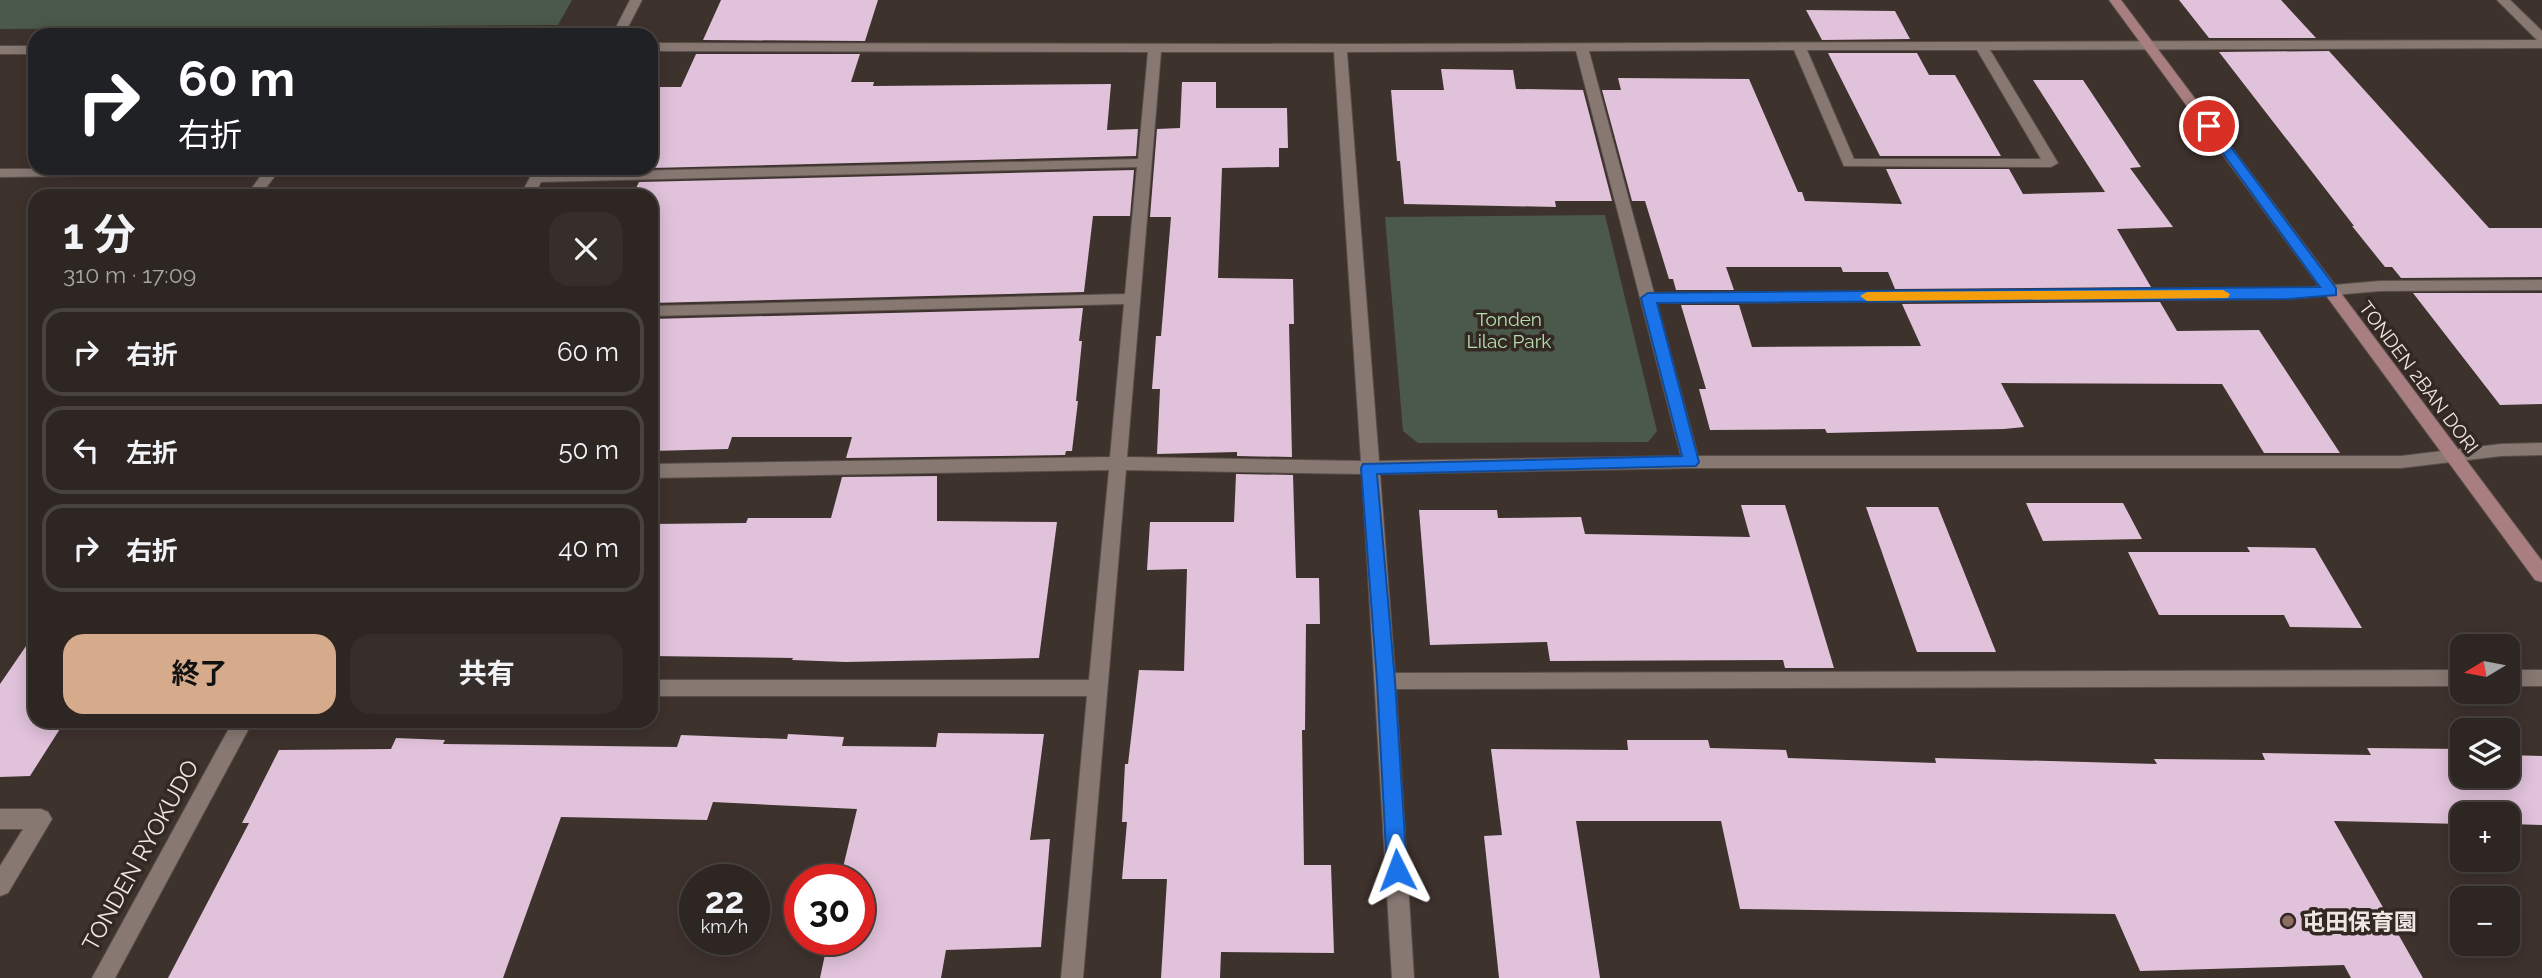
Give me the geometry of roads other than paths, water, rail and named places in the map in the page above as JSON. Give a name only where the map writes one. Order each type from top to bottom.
[{"type":"street","points":[[622,28],[636,0]]},
{"type":"street","name":"TONDEN 2BAN DORI","points":[[2116,0],[2542,575]]},
{"type":"street","points":[[2503,0],[2542,38]]},
{"type":"street","points":[[658,47],[1155,50],[1798,45],[2542,44]]},
{"type":"street","points":[[1798,45],[1849,163],[2051,163],[1981,46]]},
{"type":"street","points":[[1581,47],[1691,462]]},
{"type":"street","points":[[1340,48],[1368,468],[1386,681],[1403,978]]},
{"type":"street","points":[[0,50],[28,50]]},
{"type":"street","points":[[1072,978],[1155,50]]},
{"type":"street","points":[[658,171],[1144,163]]},
{"type":"street","points":[[0,173],[28,173]]},
{"type":"street","points":[[1648,298],[2274,294],[2381,286],[2542,285]]},
{"type":"street","points":[[658,311],[1132,299]]},
{"type":"street","points":[[658,471],[1117,463],[1368,468],[1691,462],[2401,462],[2501,450],[2542,449]]},
{"type":"street","points":[[1386,681],[2450,678]]},
{"type":"street","points":[[2520,678],[2542,678]]},
{"type":"street","points":[[658,688],[1097,688]]},
{"type":"street","name":"TONDEN RYOKUDO","points":[[103,978],[239,728]]},
{"type":"street","points":[[0,819],[41,819],[0,886]]},
{"type":"place","name":"屯田保育園","points":[[2288,921]]},
{"type":"park label","name":"Tonden Lilac Park","points":[[1509,330]]}]
